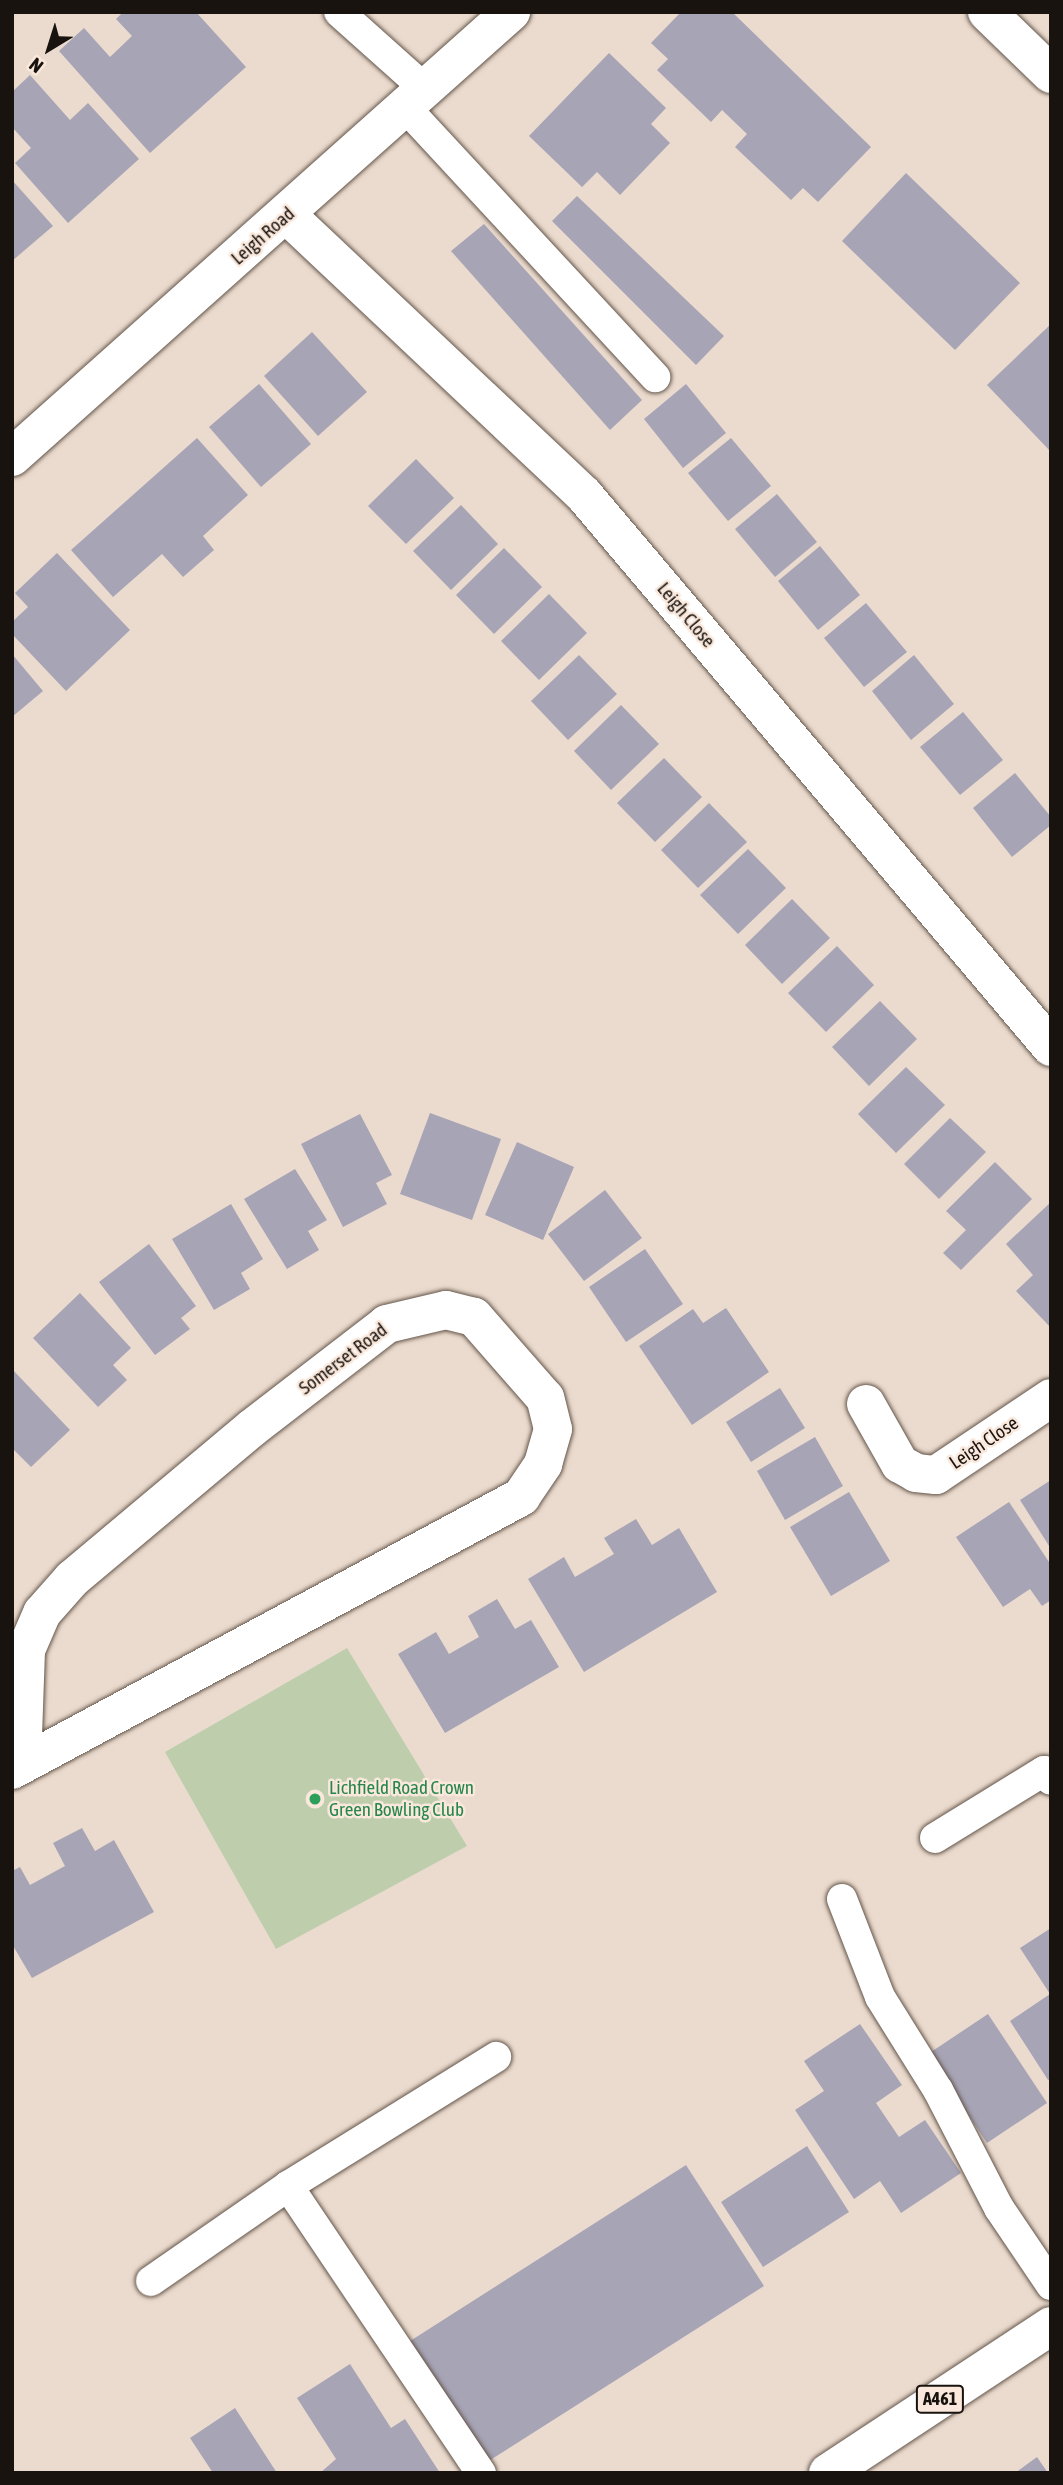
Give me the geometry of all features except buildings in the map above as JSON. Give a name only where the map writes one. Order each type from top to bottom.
[{"type":"main road","name":"Leigh Road","points":[[12,457],[287,215],[511,12]]},
{"type":"main road","points":[[987,12],[1051,74]]},
{"type":"main road","name":"Leigh Close","points":[[287,215],[584,495],[1051,1046]]},
{"type":"main road","name":"Somerset Road","points":[[446,1310],[474,1317],[545,1398],[553,1429],[543,1464],[521,1497],[17,1767],[26,1650],[42,1614],[104,1552],[387,1324],[446,1310]]},
{"type":"main road","name":"Leigh Close","points":[[866,1404],[900,1464],[916,1473],[936,1475],[1051,1398]]},
{"type":"main road","name":"A461","points":[[828,2473],[1051,2326]]},
{"type":"lane","points":[[339,12],[655,377]]},
{"type":"lane","points":[[935,1838],[1049,1772]]},
{"type":"lane","points":[[842,1899],[880,1997],[938,2090],[999,2208],[1051,2285]]},
{"type":"lane","points":[[151,2281],[288,2186],[496,2057]]},
{"type":"lane","points":[[288,2186],[481,2473]]},
{"type":"green space","name":"Lichfield Road Crown Green Bowling Club","points":[[347,1648],[467,1846],[276,1949],[165,1752]]},
{"type":"place","name":"Lichfield Road Crown Green Bowling Club","points":[[315,1799]]}]
